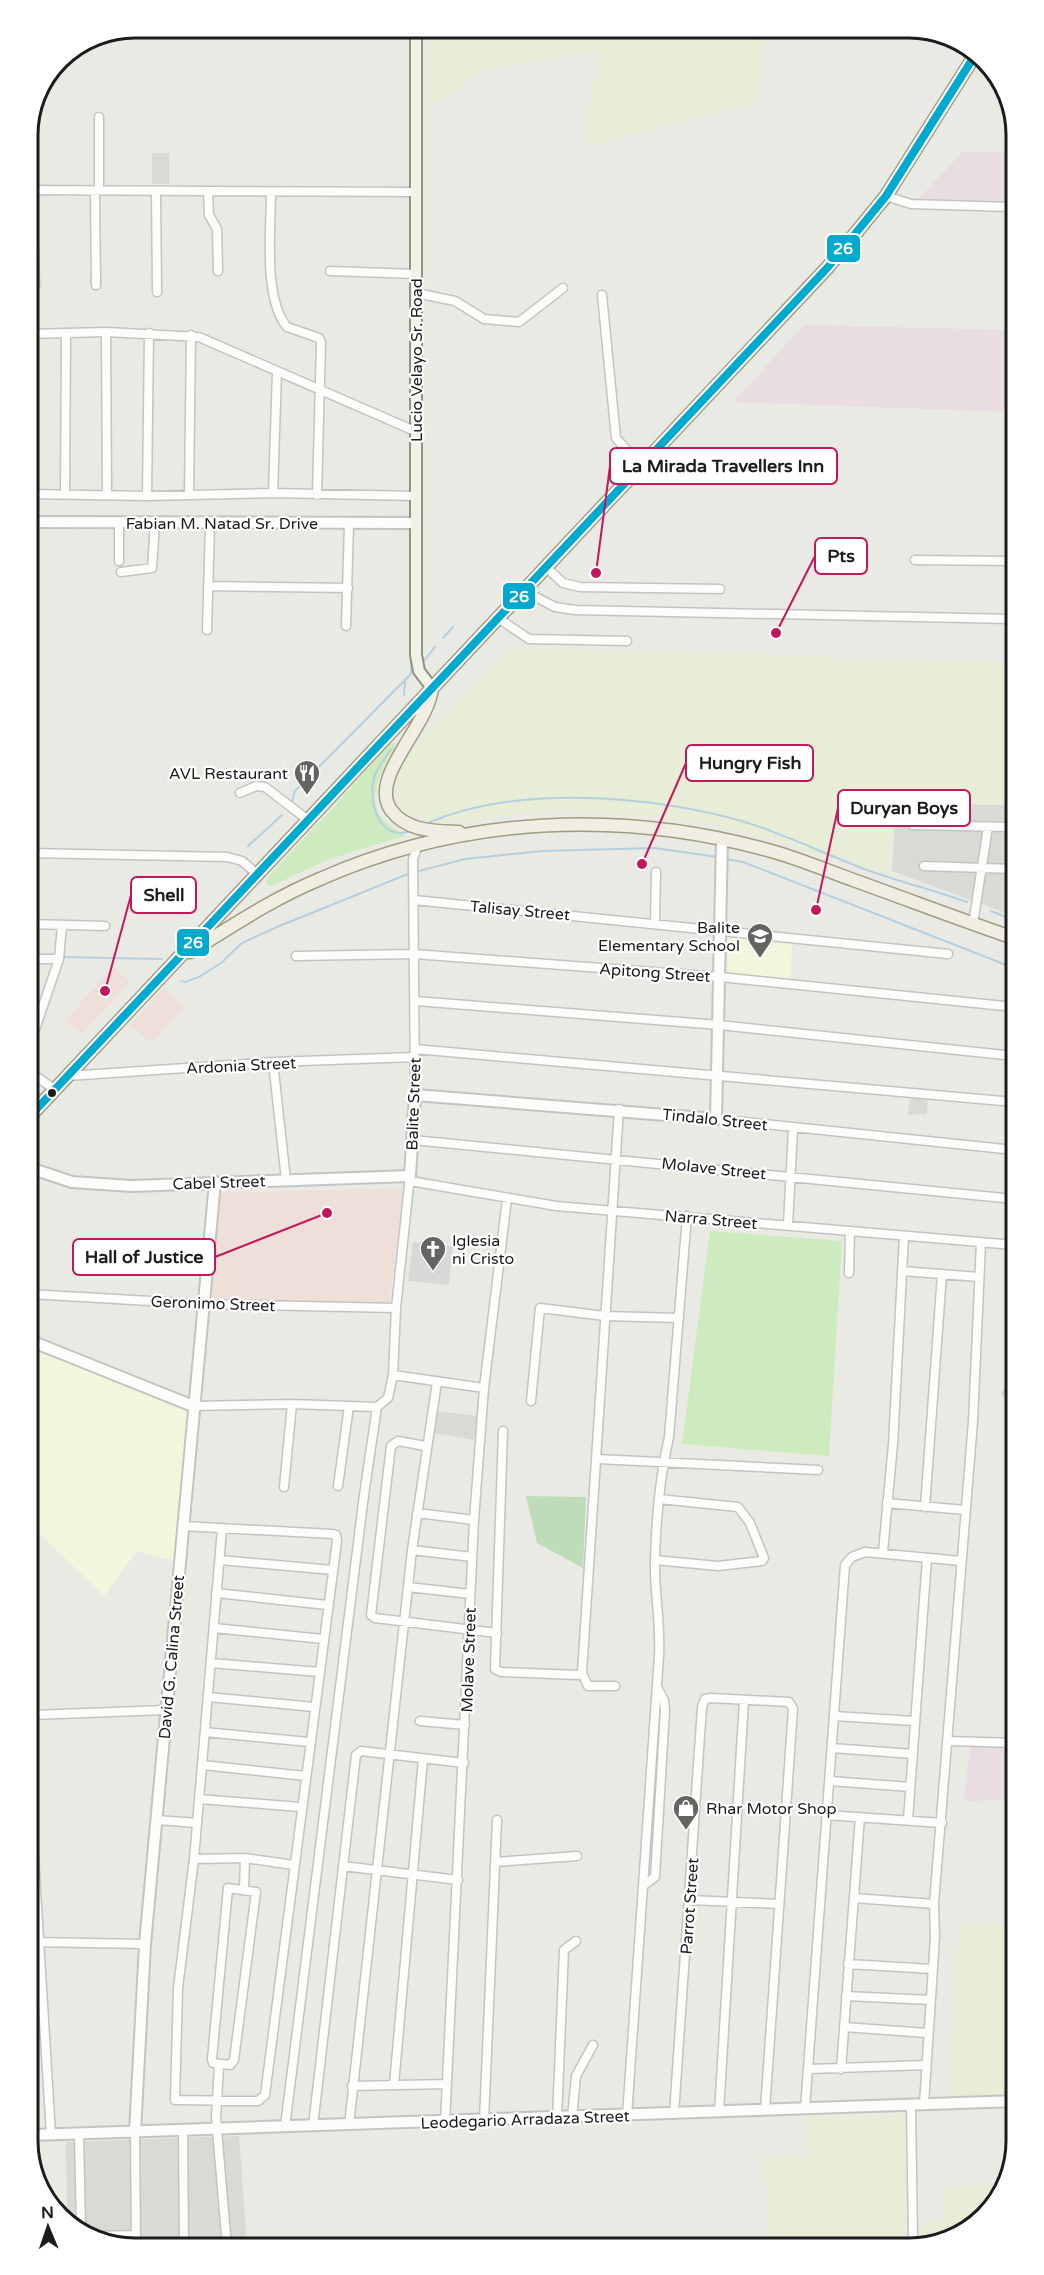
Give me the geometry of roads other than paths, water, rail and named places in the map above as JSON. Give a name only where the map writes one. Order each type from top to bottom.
[{"type":"main road","name":"Lucio Velayo Sr. Road","points":[[416,38],[417,664],[422,677],[432,688]]},
{"type":"main road","points":[[38,1107],[828,267],[886,196],[972,61]]},
{"type":"main road","points":[[432,688],[427,712],[387,780],[386,798],[399,818],[419,828],[481,832]]},
{"type":"main road","points":[[176,960],[296,889],[351,866],[481,832],[542,824],[584,822],[667,830],[722,839],[790,856],[1006,935]]},
{"type":"street","points":[[96,285],[99,117]]},
{"type":"street","points":[[38,190],[415,192]]},
{"type":"street","points":[[156,191],[157,292]]},
{"type":"street","points":[[208,191],[209,215],[217,229],[218,271]]},
{"type":"street","points":[[271,192],[271,267],[277,308],[287,327],[321,341],[317,495]]},
{"type":"street","points":[[886,196],[911,204],[1006,207]]},
{"type":"street","points":[[330,271],[416,274]]},
{"type":"street","points":[[416,293],[455,301],[484,319],[520,322],[563,288]]},
{"type":"street","points":[[602,295],[616,438],[621,447],[641,466]]},
{"type":"street","points":[[38,334],[106,332],[190,335],[417,432]]},
{"type":"street","points":[[106,332],[107,494]]},
{"type":"street","points":[[147,496],[149,333]]},
{"type":"street","points":[[65,493],[66,334]]},
{"type":"street","points":[[189,495],[190,335]]},
{"type":"street","points":[[273,493],[277,371]]},
{"type":"street","points":[[38,494],[147,496],[273,493],[416,496]]},
{"type":"street","name":"Fabian M. Natad Sr. Drive","points":[[38,522],[416,523]]},
{"type":"street","points":[[119,522],[119,561]]},
{"type":"street","points":[[121,572],[152,568],[155,523]]},
{"type":"street","points":[[207,630],[210,524]]},
{"type":"street","points":[[346,626],[349,524]]},
{"type":"street","points":[[915,560],[1006,561]]},
{"type":"street","points":[[546,567],[563,583],[580,587],[720,589]]},
{"type":"street","points":[[208,586],[348,588]]},
{"type":"street","points":[[524,591],[555,607],[575,610],[1006,618]]},
{"type":"street","points":[[498,618],[529,639],[627,641]]},
{"type":"street","points":[[240,793],[256,786],[265,787],[308,820]]},
{"type":"street","points":[[913,825],[1006,827]]},
{"type":"street","points":[[973,924],[984,866],[988,827]]},
{"type":"street","points":[[716,1119],[722,839]]},
{"type":"street","name":"Balite Street","points":[[377,1407],[388,1398],[393,1375],[396,1308],[413,1140],[416,1001],[414,872],[417,847]]},
{"type":"street","points":[[38,853],[227,857],[243,861],[257,874]]},
{"type":"street","points":[[924,866],[1006,868]]},
{"type":"street","points":[[655,923],[656,872]]},
{"type":"street","name":"Talisay Street","points":[[414,900],[948,954]]},
{"type":"street","points":[[38,924],[105,926]]},
{"type":"street","points":[[38,1021],[59,959],[62,925]]},
{"type":"street","name":"Apitong Street","points":[[296,956],[414,954],[720,977],[1006,1006]]},
{"type":"street","points":[[38,959],[59,959]]},
{"type":"street","points":[[416,1001],[718,1025],[1006,1055]]},
{"type":"street","name":"Ardonia Street","points":[[67,1076],[415,1053],[1006,1101]]},
{"type":"street","points":[[273,1062],[286,1180]]},
{"type":"street","points":[[38,1078],[54,1089]]},
{"type":"street","name":"Tindalo Street","points":[[415,1095],[619,1109],[1006,1149]]},
{"type":"street","points":[[615,1686],[588,1686],[582,1673],[619,1109]]},
{"type":"street","points":[[788,1225],[793,1128]]},
{"type":"street","name":"Molave Street","points":[[413,1140],[791,1175],[1006,1198]]},
{"type":"street","name":"Cabel Street","points":[[38,1171],[72,1182],[132,1186],[286,1180],[410,1179]]},
{"type":"street","name":"Narra Street","points":[[410,1179],[507,1199],[613,1211],[1006,1245]]},
{"type":"street","name":"David G. Calina Street","points":[[135,2132],[145,1944],[215,1182]]},
{"type":"street","name":"Molave Street","points":[[445,2123],[474,1520],[484,1388],[507,1199]]},
{"type":"street","points":[[627,2116],[660,1624],[655,1560],[659,1499],[669,1437],[687,1216]]},
{"type":"street","points":[[849,1273],[850,1231]]},
{"type":"street","points":[[883,1552],[904,1236]]},
{"type":"street","points":[[924,2104],[935,1937],[934,1904],[961,1594],[961,1562],[973,1422],[981,1243]]},
{"type":"street","points":[[902,1271],[979,1277]]},
{"type":"street","points":[[925,1507],[942,1274]]},
{"type":"street","name":"Geronimo Street","points":[[38,1294],[202,1304],[396,1308]]},
{"type":"street","points":[[531,1401],[540,1308],[605,1316],[679,1318]]},
{"type":"street","points":[[38,1344],[193,1406],[292,1404],[377,1407],[363,1495],[285,2127]]},
{"type":"street","points":[[393,1375],[484,1388]]},
{"type":"street","points":[[349,2125],[412,1550],[425,1446],[437,1382]]},
{"type":"street","points":[[284,1487],[292,1404]]},
{"type":"street","points":[[338,1486],[349,1406]]},
{"type":"street","points":[[503,1431],[494,1667],[497,1672],[563,1676],[582,1673]]},
{"type":"street","points":[[425,1446],[394,1441],[391,1446],[384,1481],[370,1612],[375,1618],[497,1633]]},
{"type":"street","points":[[597,1459],[818,1470]]},
{"type":"street","points":[[655,1560],[718,1566],[762,1561],[764,1557],[747,1518],[738,1507],[659,1499]]},
{"type":"street","points":[[887,1503],[965,1510]]},
{"type":"street","points":[[417,1513],[474,1520]]},
{"type":"street","points":[[183,1526],[332,1534],[336,1535],[337,1540],[300,1807],[265,2095],[263,2100],[258,2101],[175,2100],[178,1988],[194,1859],[222,1529]]},
{"type":"street","points":[[412,1550],[472,1557]]},
{"type":"street","points":[[805,2109],[845,1565],[858,1553],[883,1552],[961,1562]]},
{"type":"street","points":[[909,1821],[927,1558]]},
{"type":"street","points":[[219,1560],[333,1570]]},
{"type":"street","points":[[408,1587],[470,1594]]},
{"type":"street","points":[[216,1593],[327,1605]]},
{"type":"street","points":[[213,1628],[323,1639]]},
{"type":"street","points":[[211,1663],[319,1672]]},
{"type":"street","points":[[644,1885],[655,1877],[660,1824],[665,1710],[656,1687]]},
{"type":"street","points":[[208,1697],[314,1707]]},
{"type":"street","points":[[655,1704],[662,1698]]},
{"type":"street","name":"Parrot Street","points":[[674,2114],[702,1707],[705,1699],[744,1700]]},
{"type":"street","points":[[719,2112],[744,1700],[792,1705],[765,2110]]},
{"type":"street","points":[[38,1715],[166,1710]]},
{"type":"street","points":[[834,1716],[914,1722]]},
{"type":"street","points":[[420,1721],[465,1725]]},
{"type":"street","points":[[205,1732],[309,1742]]},
{"type":"street","points":[[949,1741],[1006,1743]]},
{"type":"street","points":[[832,1748],[913,1754]]},
{"type":"street","points":[[313,2126],[356,1755],[361,1751],[464,1763]]},
{"type":"street","points":[[394,2085],[415,1875],[423,1759]]},
{"type":"street","points":[[202,1765],[305,1776]]},
{"type":"street","points":[[830,1781],[910,1787]]},
{"type":"street","points":[[199,1799],[300,1807]]},
{"type":"street","points":[[648,1803],[660,1824]]},
{"type":"street","points":[[826,1815],[942,1823]]},
{"type":"street","points":[[841,2069],[860,1817]]},
{"type":"street","points":[[484,2121],[497,1820]]},
{"type":"street","points":[[157,1823],[197,1826]]},
{"type":"street","points":[[645,1851],[657,1860]]},
{"type":"street","points":[[495,1862],[577,1856]]},
{"type":"street","points":[[194,1859],[245,1858],[293,1865]]},
{"type":"street","points":[[244,1889],[245,1858]]},
{"type":"street","points":[[343,1866],[458,1880]]},
{"type":"street","points":[[228,1888],[244,1889],[256,1892],[237,2040],[232,2064],[219,2066],[213,2063],[212,2059],[228,1888]]},
{"type":"street","points":[[854,1899],[934,1904]]},
{"type":"street","points":[[689,1900],[779,1904]]},
{"type":"street","points":[[557,2118],[564,1950],[576,1941]]},
{"type":"street","points":[[38,1943],[145,1944]]},
{"type":"street","points":[[848,1964],[932,1969]]},
{"type":"street","points":[[38,1969],[51,2135]]},
{"type":"street","points":[[846,1996],[931,2000]]},
{"type":"street","points":[[844,2027],[927,2033]]},
{"type":"street","points":[[572,2118],[576,2076],[593,2045]]},
{"type":"street","points":[[809,2069],[926,2065]]},
{"type":"street","points":[[219,2066],[216,2101],[226,2237]]},
{"type":"street","points":[[352,2086],[447,2084]]},
{"type":"street","name":"Leodegario Arradaza Street","points":[[38,2135],[445,2123],[1006,2101]]},
{"type":"street","points":[[911,2104],[913,2238]]},
{"type":"street","points":[[183,2130],[184,2237]]},
{"type":"street","points":[[114,2236],[136,2235],[135,2132]]},
{"type":"street","points":[[79,2134],[81,2221]]},
{"type":"waterway","points":[[443,638],[453,627]]},
{"type":"waterway","points":[[424,661],[435,647]]},
{"type":"waterway","points":[[291,804],[295,791],[411,674],[411,658]]},
{"type":"waterway","points":[[404,695],[405,681]]},
{"type":"waterway","points":[[391,749],[374,778],[374,807],[382,824],[389,830],[398,833],[408,832]]},
{"type":"waterway","points":[[426,824],[461,811],[501,803],[543,799],[629,800],[672,806],[712,813],[748,823],[867,870],[967,902]]},
{"type":"waterway","points":[[248,846],[282,815]]},
{"type":"waterway","points":[[181,981],[185,982],[199,977],[221,963],[242,943],[277,927],[408,874],[465,859],[542,851],[654,848],[718,857]]},
{"type":"waterway","points":[[726,859],[743,862],[1006,965]]},
{"type":"waterway","points":[[991,911],[1006,917]]},
{"type":"waterway","points":[[62,957],[162,959]]},
{"type":"place","name":"La Mirada Travellers Inn","points":[[596,573]]},
{"type":"place","name":"Pts","points":[[776,633]]},
{"type":"place","name":"AVL Restaurant","points":[[307,796]]},
{"type":"place","name":"Hungry Fish","points":[[642,864]]},
{"type":"place","name":"Duryan Boys","points":[[816,910]]},
{"type":"place","name":"Balite Elementary School","points":[[760,959]]},
{"type":"place","name":"Shell","points":[[105,991]]},
{"type":"place","name":"Hall of Justice","points":[[327,1213]]},
{"type":"place","name":"Iglesia ni Cristo","points":[[433,1272]]},
{"type":"place","name":"Rhar Motor Shop","points":[[686,1831]]}]
